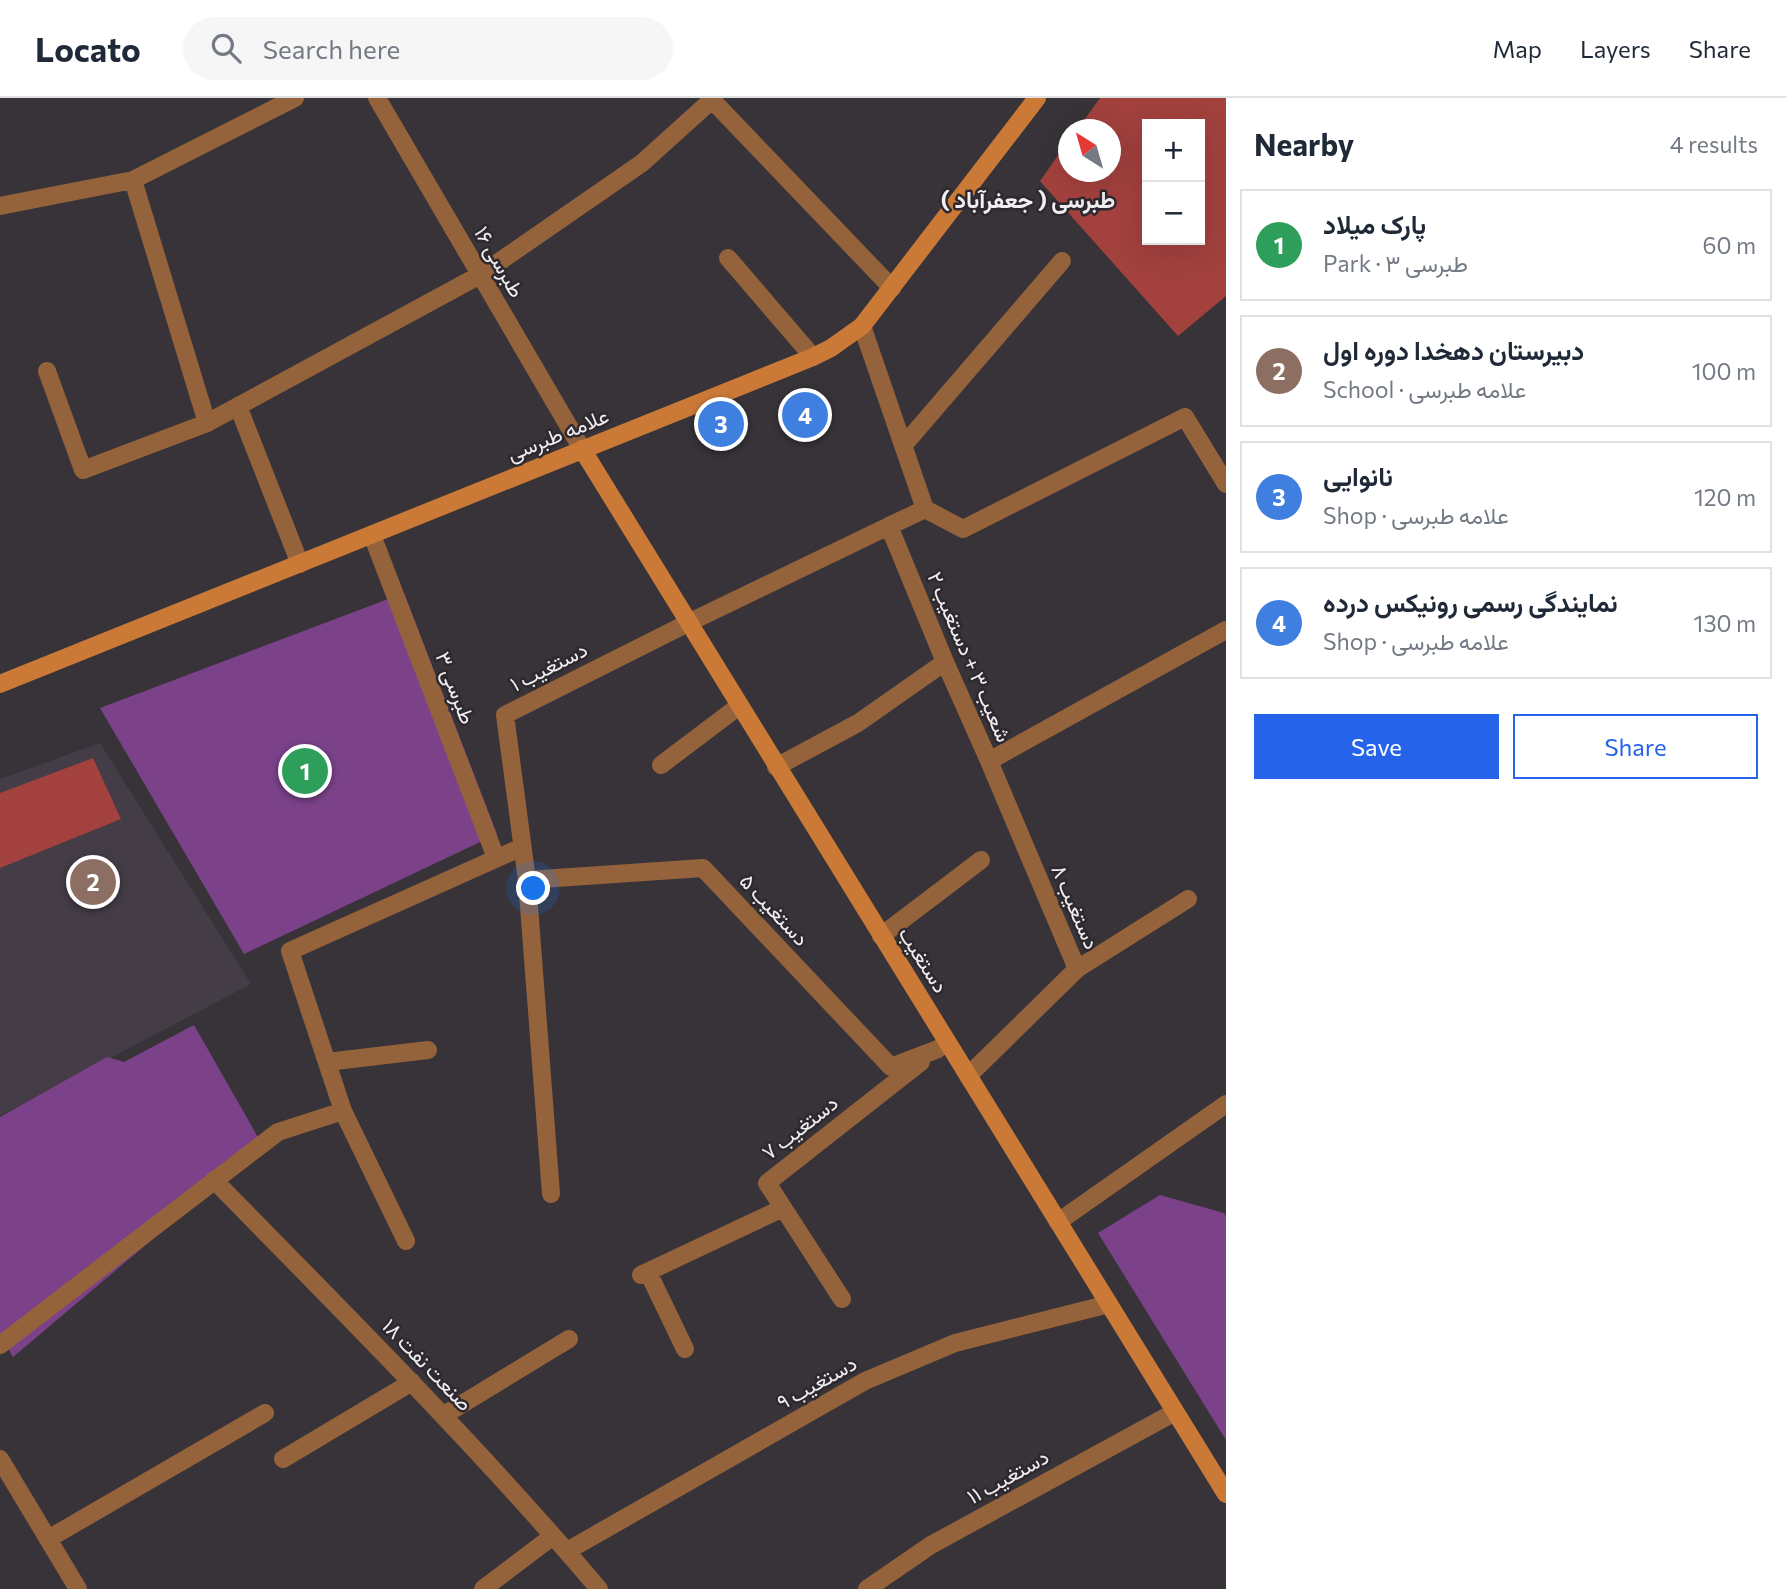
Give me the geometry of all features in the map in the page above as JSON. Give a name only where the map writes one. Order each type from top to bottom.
[{"type":"main road","name":"علامه طبرسی","points":[[0,684],[831,348],[862,326],[1037,98]]},
{"type":"main road","name":"دستغیب","points":[[582,449],[881,936],[942,1046],[968,1076],[1226,1494]]},
{"type":"street","points":[[0,206],[133,180],[295,98]]},
{"type":"street","name":"طبرسی ۱۶","points":[[377,98],[582,449]]},
{"type":"street","points":[[47,371],[83,470],[207,423],[480,275],[642,163],[713,99],[892,288]]},
{"type":"street","points":[[133,180],[207,423]]},
{"type":"street","points":[[728,258],[813,357]]},
{"type":"street","points":[[903,446],[1062,261]]},
{"type":"street","points":[[862,326],[925,509],[962,529],[1185,416],[1226,484]]},
{"type":"street","points":[[238,406],[300,564]]},
{"type":"street","points":[[688,623],[925,509]]},
{"type":"street","name":"شعیب ۳ + دستغیب ۲","points":[[889,526],[989,761],[1226,630]]},
{"type":"street","name":"طبرسی ۳","points":[[372,534],[496,858]]},
{"type":"street","name":"دستغیب ۱","points":[[551,1194],[527,880],[505,715],[688,623]]},
{"type":"street","points":[[776,767],[858,723],[945,662]]},
{"type":"street","points":[[662,765],[739,706]]},
{"type":"street","name":"دستغیب ۸","points":[[968,1076],[1077,969],[989,761]]},
{"type":"street","points":[[406,1241],[343,1111],[290,951],[522,847]]},
{"type":"street","points":[[881,936],[981,860]]},
{"type":"street","name":"دستغیب ۵","points":[[527,880],[703,868],[891,1067],[942,1046]]},
{"type":"street","points":[[1077,969],[1188,899]]},
{"type":"street","name":"دستغیب ۷","points":[[842,1299],[766,1183],[942,1046]]},
{"type":"street","points":[[327,1062],[428,1050]]},
{"type":"street","points":[[1058,1222],[1225,1107]]},
{"type":"street","points":[[0,1345],[278,1132],[343,1111]]},
{"type":"street","name":"صنعت نفت ۱۸","points":[[214,1181],[444,1415],[599,1589]]},
{"type":"street","points":[[685,1349],[644,1273],[783,1208]]},
{"type":"street","name":"دستغیب ۹","points":[[567,1551],[865,1381],[954,1343],[1109,1304]]},
{"type":"street","points":[[444,1415],[569,1339]]},
{"type":"street","points":[[283,1459],[412,1382]]},
{"type":"street","name":"دستغیب ۱۱","points":[[867,1589],[931,1545],[1175,1412]]},
{"type":"street","points":[[48,1539],[265,1413]]},
{"type":"street","points":[[0,1459],[6,1480],[48,1539],[78,1589]]},
{"type":"street","points":[[482,1589],[553,1536]]},
{"type":"shaded area","points":[[404,593],[497,834],[244,954],[100,708]]},
{"type":"shaded area","points":[[100,743],[251,984],[0,1116],[0,779]]},
{"type":"shaded area","points":[[194,1025],[263,1146],[13,1357],[0,1333],[0,1117],[107,1057],[124,1062]]},
{"type":"shaded area","points":[[1160,1195],[1224,1213],[1226,1216],[1226,1440],[1098,1233]]},
{"type":"building","points":[[1100,98],[1226,98],[1226,296],[1178,336],[1040,181],[1058,155],[1058,182],[1121,182],[1121,119],[1085,119]]},
{"type":"building","points":[[93,758],[121,819],[0,868],[0,793]]},
{"type":"place","name":"نمایندگی رسمی رونیکس درده","points":[[805,415]]},
{"type":"place","name":"نانوایی","points":[[721,424]]},
{"type":"place","name":"پارک میلاد","points":[[305,771]]},
{"type":"place","name":"دبیرستان دهخدا دوره اول","points":[[93,882]]},
{"type":"district","name":"( طبرسی ( جعفرآباد","points":[[1028,200]]}]
